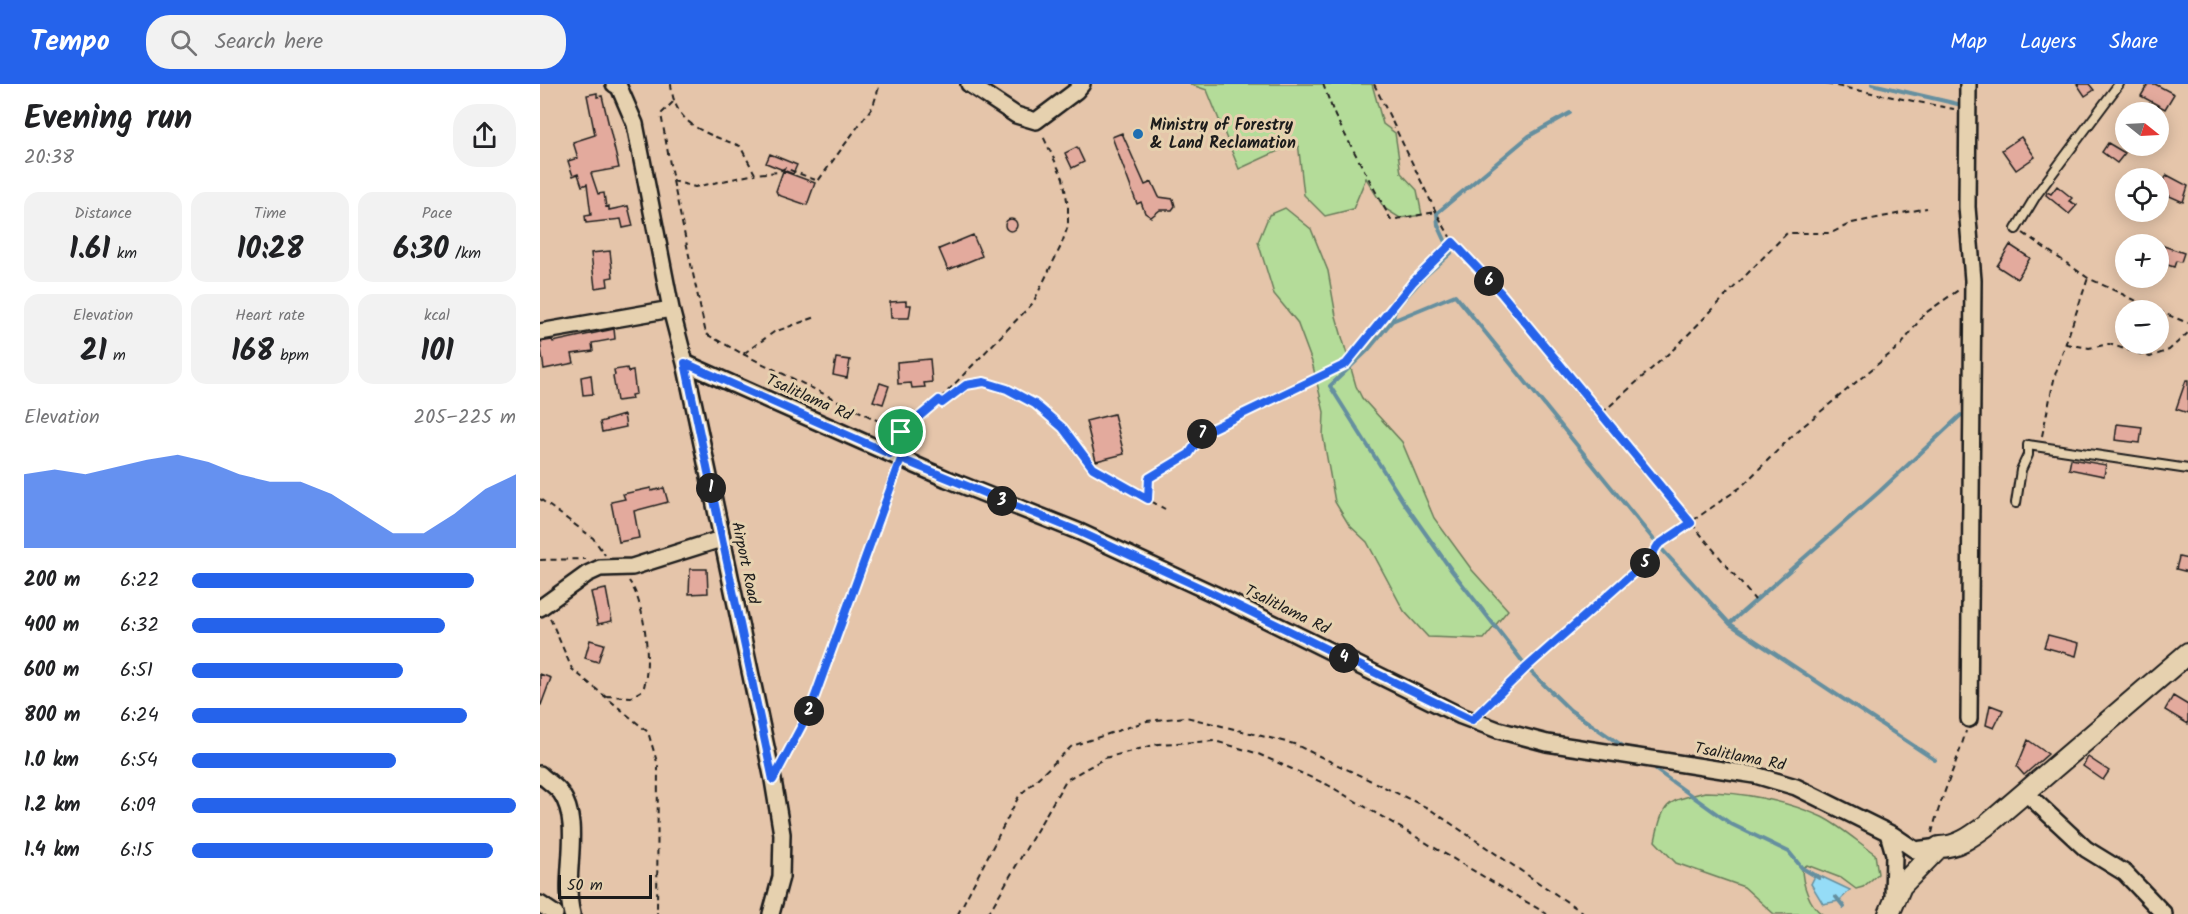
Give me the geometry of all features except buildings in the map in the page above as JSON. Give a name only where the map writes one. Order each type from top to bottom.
[{"type":"street","name":"Airport Road","points":[[614,84],[619,87],[635,124],[671,309],[685,363],[773,780],[782,834],[781,878],[771,914]]},
{"type":"street","points":[[969,84],[1016,115],[1036,121],[1082,84]]},
{"type":"street","points":[[1968,84],[1967,207],[1973,280],[1969,719]]},
{"type":"street","points":[[540,332],[671,309]]},
{"type":"street","name":"Tsalitlama Rd","points":[[685,363],[896,457],[1111,546],[1472,720],[1498,730],[1547,743],[1755,775],[1796,787],[1888,833],[1914,857]]},
{"type":"street","points":[[543,612],[587,574],[615,567],[632,567],[721,539]]},
{"type":"street","points":[[1891,908],[1914,857],[1970,838],[2026,793],[2188,653]]},
{"type":"street","points":[[540,774],[561,794],[571,823],[572,848],[567,875],[572,914]]},
{"type":"street","points":[[2026,793],[2085,849],[2125,873],[2164,914]]},
{"type":"street","points":[[540,904],[555,914]]},
{"type":"lane","points":[[2016,228],[2037,194],[2119,84]]},
{"type":"lane","points":[[2016,503],[2021,470],[2028,455],[2028,445],[2188,469]]},
{"type":"path","points":[[671,84],[673,102],[684,118],[703,131],[740,146],[755,174]]},
{"type":"path","points":[[673,181],[695,187],[755,174],[778,172],[785,168],[818,181],[873,106],[880,84]]},
{"type":"path","points":[[1323,84],[1335,116],[1391,220],[1436,212]]},
{"type":"path","points":[[1374,84],[1453,242],[1501,293],[1755,600]]},
{"type":"path","points":[[1826,84],[1969,112]]},
{"type":"path","points":[[673,102],[661,114],[706,334],[901,432]]},
{"type":"path","points":[[773,780],[810,710],[896,457],[901,432],[939,400],[1033,303],[1068,226],[1068,206],[1063,178],[1036,121]]},
{"type":"path","points":[[1601,414],[1676,347],[1787,233],[1831,233],[1852,223],[1927,208]]},
{"type":"path","points":[[2016,228],[2088,278],[2130,300]]},
{"type":"path","points":[[1148,499],[1149,478],[1189,454],[1203,433],[1346,364],[1413,282],[1453,242]]},
{"type":"path","points":[[2039,447],[2055,375],[2088,278]]},
{"type":"path","points":[[1472,720],[1527,667],[1650,558],[1658,545],[1741,487],[1795,434],[1902,344],[1924,314],[1973,280]]},
{"type":"path","points":[[2169,316],[2188,323]]},
{"type":"path","points":[[743,354],[774,332],[816,317]]},
{"type":"path","points":[[2065,344],[2089,348],[2109,344],[2150,357],[2169,350],[2188,333]]},
{"type":"path","points":[[939,400],[942,403],[966,385],[984,382],[1007,389],[1035,404],[1063,428],[1093,468],[1165,509]]},
{"type":"path","points":[[540,499],[593,538],[608,562],[630,582],[639,596],[648,651],[648,674],[643,690],[631,697],[603,695]]},
{"type":"path","points":[[540,560],[588,559]]},
{"type":"path","points":[[543,612],[550,619],[572,669],[621,707],[648,732],[658,765],[657,914]]},
{"type":"path","points":[[958,914],[1019,796],[1072,746],[1146,721],[1186,717],[1294,744],[1428,808],[1585,914]]},
{"type":"path","points":[[1914,857],[1954,770],[1969,719]]},
{"type":"path","points":[[988,914],[1066,780],[1105,758],[1158,744],[1215,741],[1256,753],[1328,785],[1547,914]]},
{"type":"green space","points":[[1189,84],[1372,84],[1383,124],[1395,133],[1401,173],[1417,190],[1422,215],[1400,218],[1384,208],[1366,178],[1353,209],[1325,216],[1304,195],[1298,142],[1239,169],[1207,90]]},
{"type":"green space","points":[[1285,208],[1311,229],[1328,271],[1336,316],[1356,386],[1362,398],[1402,442],[1434,518],[1472,570],[1508,610],[1484,639],[1428,637],[1404,611],[1367,542],[1349,525],[1335,502],[1323,436],[1324,412],[1312,362],[1297,322],[1274,294],[1258,242],[1269,215]]},
{"type":"green space","points":[[1705,792],[1764,798],[1822,817],[1875,854],[1878,874],[1863,887],[1856,889],[1841,878],[1807,865],[1802,868],[1805,887],[1813,905],[1822,914],[1774,914],[1744,887],[1676,863],[1655,841],[1661,817],[1669,805],[1682,798]]},
{"type":"water","points":[[1816,874],[1850,890],[1839,901],[1823,904],[1811,884]]},
{"type":"waterway","points":[[1872,84],[1962,105]]},
{"type":"waterway","points":[[1570,113],[1529,136],[1437,213],[1438,225],[1451,253],[1425,276],[1396,308],[1392,321],[1368,350],[1330,386],[1404,503],[1452,571],[1530,671],[1570,710],[1624,747]]},
{"type":"waterway","points":[[1392,321],[1455,295],[1658,545],[1730,624],[1935,760]]},
{"type":"waterway","points":[[1730,623],[1879,492],[1961,415]]},
{"type":"waterway","points":[[1656,770],[1731,824],[1789,852],[1802,868],[1819,878]]},
{"type":"waterway","points":[[1836,897],[1844,907]]},
{"type":"place","name":"Ministry of Forestry & Land Reclamation","points":[[1138,134]]},
{"type":"route","points":[[1453,242],[1501,293],[1691,523],[1658,545],[1650,558],[1527,667],[1472,720],[1214,594],[1080,532],[901,459],[810,710],[773,780],[685,363],[890,454],[901,432],[939,400],[942,403],[966,385],[984,382],[1007,389],[1035,404],[1063,428],[1093,468],[1148,499],[1149,478],[1189,454],[1203,433],[1346,364],[1413,282],[1453,242]]}]
